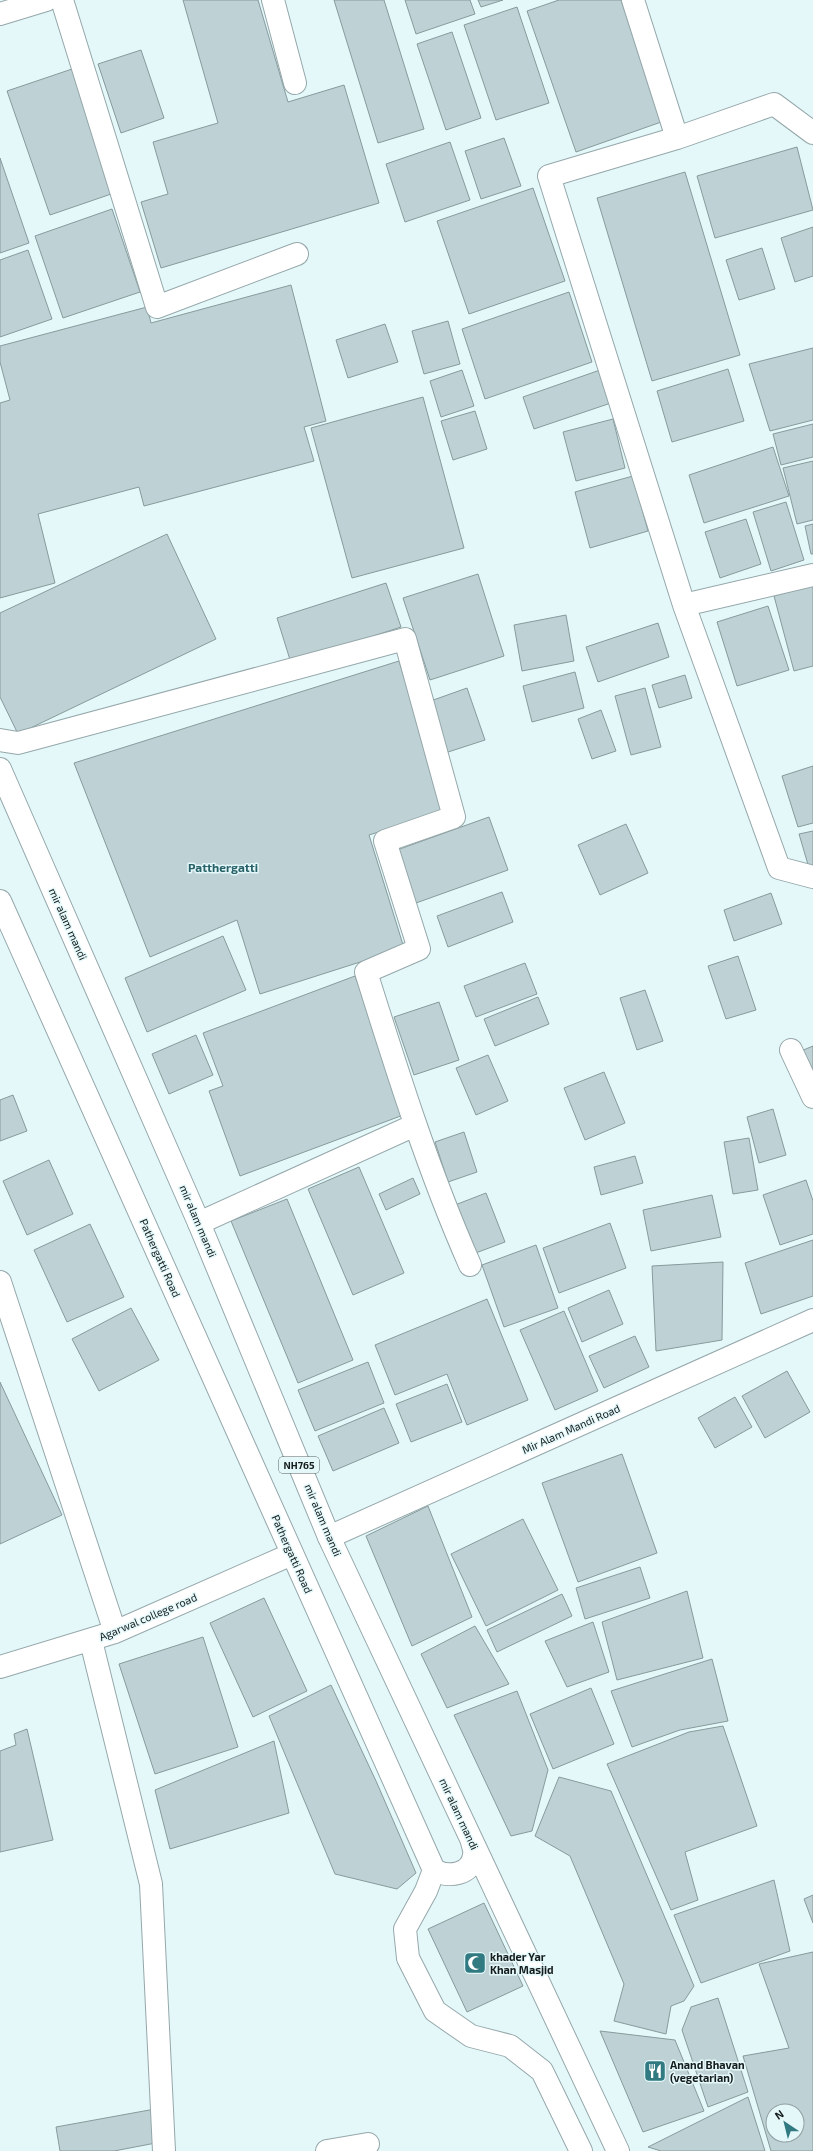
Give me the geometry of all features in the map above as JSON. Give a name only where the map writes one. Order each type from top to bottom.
[{"type":"main road","points":[[0,14],[46,0]]},
{"type":"main road","points":[[62,0],[157,307],[297,254]]},
{"type":"main road","points":[[273,0],[295,83]]},
{"type":"main road","points":[[633,0],[677,138]]},
{"type":"main road","points":[[813,133],[774,104],[677,138],[549,176],[684,605],[779,868],[813,877]]},
{"type":"main road","points":[[684,605],[813,575]]},
{"type":"main road","points":[[0,740],[18,743],[405,639],[454,817],[384,841],[419,949],[366,972],[415,1125],[444,1207],[470,1265]]},
{"type":"main road","name":"mir alam mandi","points":[[0,769],[199,1223],[329,1537],[618,2151]]},
{"type":"main road","name":"Pathergatti Road","points":[[0,900],[434,1870]]},
{"type":"main road","points":[[791,1050],[813,1097]]},
{"type":"main road","points":[[199,1223],[415,1125]]},
{"type":"main road","points":[[0,1282],[116,1632]]},
{"type":"main road","name":"Mir Alam Mandi Road","points":[[329,1537],[813,1320]]},
{"type":"main road","name":"Agarwal college road","points":[[0,1667],[91,1641],[116,1632],[292,1554]]},
{"type":"main road","points":[[91,1641],[151,1884],[164,2151]]},
{"type":"main road","points":[[472,1842],[474,1855],[471,1864],[463,1872],[450,1875],[434,1870],[426,1891],[405,1929],[408,1958],[435,2011],[471,2036],[510,2046],[542,2071],[581,2151]]},
{"type":"main road","points":[[327,2151],[368,2144]]},
{"type":"building","points":[[183,0],[258,0],[288,102],[344,85],[379,203],[161,268],[141,202],[168,194],[153,142],[218,123]]},
{"type":"building","points":[[334,0],[384,0],[424,129],[378,143]]},
{"type":"building","points":[[405,0],[470,0],[475,14],[416,34]]},
{"type":"building","points":[[478,0],[503,0],[481,7]]},
{"type":"building","points":[[559,0],[621,0],[664,121],[576,152],[527,11]]},
{"type":"building","points":[[517,7],[549,103],[496,120],[464,25]]},
{"type":"building","points":[[452,32],[481,118],[446,130],[417,44]]},
{"type":"building","points":[[141,50],[164,118],[121,133],[98,64]]},
{"type":"building","points":[[75,68],[117,192],[50,215],[7,91]]},
{"type":"building","points":[[504,138],[521,186],[481,199],[465,151]]},
{"type":"building","points":[[450,142],[470,200],[405,222],[386,164]]},
{"type":"building","points":[[797,147],[813,210],[715,238],[697,176]]},
{"type":"building","points":[[0,158],[29,243],[0,253]]},
{"type":"building","points":[[685,172],[740,355],[652,381],[597,198]]},
{"type":"building","points":[[533,188],[565,281],[469,314],[437,221]]},
{"type":"building","points":[[112,209],[140,292],[63,318],[35,236]]},
{"type":"building","points":[[813,227],[813,276],[795,282],[781,238]]},
{"type":"building","points":[[762,248],[775,289],[739,300],[726,260]]},
{"type":"building","points":[[28,250],[52,319],[0,337],[0,260]]},
{"type":"building","points":[[291,285],[326,421],[304,427],[314,461],[144,506],[139,487],[38,514],[55,583],[0,598],[0,403],[10,400],[0,362],[0,346],[147,307],[151,323]]},
{"type":"building","points":[[569,292],[592,362],[485,399],[462,329]]},
{"type":"building","points":[[448,321],[460,364],[424,374],[412,331]]},
{"type":"building","points":[[385,324],[398,362],[348,378],[336,340]]},
{"type":"building","points":[[813,348],[813,420],[770,431],[749,364]]},
{"type":"building","points":[[728,369],[744,421],[672,442],[657,391]]},
{"type":"building","points":[[462,370],[474,406],[441,417],[430,381]]},
{"type":"building","points":[[600,370],[611,403],[534,429],[523,397]]},
{"type":"building","points":[[423,397],[464,548],[352,578],[311,428]]},
{"type":"building","points":[[475,411],[487,449],[453,460],[441,421]]},
{"type":"building","points":[[613,419],[625,468],[576,481],[563,432]]},
{"type":"building","points":[[813,424],[813,457],[781,465],[773,434]]},
{"type":"building","points":[[773,447],[789,496],[704,523],[689,475]]},
{"type":"building","points":[[813,461],[813,520],[797,524],[783,468]]},
{"type":"building","points":[[633,476],[648,531],[590,548],[575,492]]},
{"type":"building","points":[[786,502],[804,560],[771,571],[753,512]]},
{"type":"building","points":[[746,519],[761,564],[720,578],[705,532]]},
{"type":"building","points":[[813,524],[813,554],[811,554],[805,526]]},
{"type":"building","points":[[167,534],[216,639],[18,734],[0,697],[0,613]]},
{"type":"building","points":[[478,574],[504,656],[430,680],[403,598]]},
{"type":"building","points":[[386,583],[401,627],[291,663],[277,618]]},
{"type":"building","points":[[813,585],[813,666],[794,671],[774,596]]},
{"type":"building","points":[[768,606],[789,670],[737,686],[717,622]]},
{"type":"building","points":[[566,615],[574,661],[522,671],[514,625]]},
{"type":"building","points":[[658,623],[669,657],[598,682],[586,647]]},
{"type":"building","points":[[399,661],[446,811],[369,835],[404,948],[260,994],[237,920],[150,957],[74,763]]},
{"type":"building","points":[[575,672],[584,708],[532,722],[523,686]]},
{"type":"building","points":[[685,675],[692,698],[659,708],[652,685]]},
{"type":"building","points":[[467,688],[485,740],[442,754],[425,703]]},
{"type":"building","points":[[645,688],[661,747],[631,755],[615,696]]},
{"type":"building","points":[[601,710],[616,751],[592,759],[578,719]]},
{"type":"building","points":[[813,766],[813,823],[798,827],[782,776]]},
{"type":"building","points":[[489,817],[508,870],[416,903],[397,850]]},
{"type":"building","points":[[626,824],[648,873],[600,895],[578,845]]},
{"type":"building","points":[[813,831],[813,866],[809,868],[799,834]]},
{"type":"building","points":[[502,892],[513,922],[448,947],[437,916]]},
{"type":"building","points":[[771,893],[782,924],[734,941],[724,910]]},
{"type":"building","points":[[223,936],[246,990],[147,1032],[125,978]]},
{"type":"building","points":[[738,956],[756,1010],[726,1019],[708,966]]},
{"type":"building","points":[[525,963],[537,994],[476,1017],[464,986]]},
{"type":"building","points":[[355,976],[406,1114],[240,1176],[209,1091],[223,1086],[203,1033]]},
{"type":"building","points":[[645,990],[663,1041],[637,1050],[620,998]]},
{"type":"building","points":[[538,997],[549,1024],[495,1046],[484,1019]]},
{"type":"building","points":[[439,1002],[459,1060],[414,1075],[394,1017]]},
{"type":"building","points":[[196,1035],[213,1075],[169,1094],[152,1054]]},
{"type":"building","points":[[813,1046],[813,1080],[801,1051]]},
{"type":"building","points":[[488,1055],[508,1101],[476,1115],[456,1068]]},
{"type":"building","points":[[604,1072],[625,1123],[585,1140],[564,1088]]},
{"type":"building","points":[[13,1095],[27,1131],[0,1141],[0,1100]]},
{"type":"building","points":[[773,1109],[786,1155],[759,1163],[747,1117]]},
{"type":"building","points":[[464,1132],[477,1172],[448,1182],[435,1142]]},
{"type":"building","points":[[749,1138],[758,1190],[733,1194],[724,1142]]},
{"type":"building","points":[[635,1156],[643,1183],[601,1195],[594,1167]]},
{"type":"building","points":[[49,1160],[73,1214],[27,1235],[3,1181]]},
{"type":"building","points":[[359,1167],[404,1273],[353,1295],[308,1189]]},
{"type":"building","points":[[413,1178],[420,1194],[386,1210],[379,1194]]},
{"type":"building","points":[[806,1180],[813,1201],[813,1234],[780,1245],[763,1195]]},
{"type":"building","points":[[486,1193],[505,1242],[473,1254],[455,1205]]},
{"type":"building","points":[[712,1195],[721,1237],[651,1251],[643,1210]]},
{"type":"building","points":[[287,1199],[353,1360],[298,1383],[231,1221]]},
{"type":"building","points":[[610,1223],[626,1268],[559,1293],[543,1248]]},
{"type":"building","points":[[90,1224],[124,1297],[67,1322],[34,1250]]},
{"type":"building","points":[[813,1240],[813,1296],[761,1314],[745,1263]]},
{"type":"building","points":[[536,1245],[558,1308],[504,1327],[482,1265]]},
{"type":"building","points":[[723,1262],[722,1340],[656,1351],[652,1266]]},
{"type":"building","points":[[609,1290],[623,1324],[582,1342],[568,1308]]},
{"type":"building","points":[[487,1299],[528,1400],[467,1425],[447,1374],[395,1395],[375,1345]]},
{"type":"building","points":[[131,1308],[159,1360],[99,1391],[72,1339]]},
{"type":"building","points":[[564,1311],[598,1391],[555,1410],[520,1330]]},
{"type":"building","points":[[635,1336],[649,1367],[604,1388],[589,1356]]},
{"type":"building","points":[[368,1362],[384,1403],[315,1431],[298,1390]]},
{"type":"building","points":[[787,1371],[810,1412],[765,1438],[742,1396]]},
{"type":"building","points":[[0,1382],[62,1515],[0,1544]]},
{"type":"building","points":[[447,1384],[462,1422],[411,1442],[396,1404]]},
{"type":"building","points":[[735,1397],[752,1427],[715,1448],[698,1418]]},
{"type":"building","points":[[384,1408],[399,1443],[333,1471],[318,1436]]},
{"type":"building","points":[[622,1454],[657,1553],[578,1582],[542,1483]]},
{"type":"building","points":[[428,1506],[472,1617],[412,1646],[366,1536]]},
{"type":"building","points":[[523,1519],[558,1590],[486,1626],[451,1554]]},
{"type":"building","points":[[640,1567],[650,1598],[585,1619],[576,1588]]},
{"type":"building","points":[[687,1591],[703,1658],[617,1680],[602,1622]]},
{"type":"building","points":[[562,1594],[572,1616],[497,1652],[487,1630]]},
{"type":"building","points":[[264,1598],[307,1691],[253,1717],[210,1623]]},
{"type":"building","points":[[593,1622],[609,1672],[567,1687],[545,1641]]},
{"type":"building","points":[[475,1626],[509,1684],[447,1708],[421,1654]]},
{"type":"building","points":[[203,1637],[238,1747],[155,1774],[119,1664]]},
{"type":"building","points":[[712,1659],[728,1721],[680,1730],[632,1747],[611,1691]]},
{"type":"building","points":[[331,1685],[376,1781],[416,1873],[397,1889],[335,1874],[269,1716]]},
{"type":"building","points":[[591,1688],[614,1744],[553,1769],[530,1714]]},
{"type":"building","points":[[517,1691],[548,1770],[532,1831],[511,1836],[454,1715]]},
{"type":"building","points":[[723,1726],[757,1826],[685,1852],[698,1900],[671,1910],[607,1764],[689,1732]]},
{"type":"building","points":[[27,1729],[53,1840],[0,1852],[0,1751],[16,1745],[14,1734]]},
{"type":"building","points":[[274,1741],[289,1813],[170,1849],[155,1790]]},
{"type":"building","points":[[559,1777],[611,1791],[694,1986],[684,2001],[671,2006],[666,2034],[614,2021],[624,1984],[570,1856],[535,1836]]},
{"type":"building","points":[[774,1880],[790,1951],[701,1983],[674,1915]]},
{"type":"building","points":[[813,1895],[813,1923],[804,1899]]},
{"type":"building","points":[[484,1903],[523,1986],[467,2012],[428,1929]]},
{"type":"building","points":[[813,1952],[813,2151],[771,2151],[769,2143],[805,2143],[805,2103],[765,2103],[765,2131],[743,2056],[789,2048],[759,1964]]},
{"type":"building","points":[[718,1998],[748,2092],[708,2107],[682,2030],[691,2007]]},
{"type":"building","points":[[600,2031],[675,2040],[704,2111],[643,2132]]},
{"type":"building","points":[[748,2097],[765,2151],[661,2151],[648,2147]]},
{"type":"building","points":[[155,2109],[161,2142],[114,2151],[60,2151],[56,2127]]},
{"type":"place","name":"khader Yar Khan Masjid","points":[[475,1963]]},
{"type":"place","name":"Anand Bhavan (vegetarian)","points":[[655,2071]]},
{"type":"district","name":"Patthergatti","points":[[223,868]]}]
